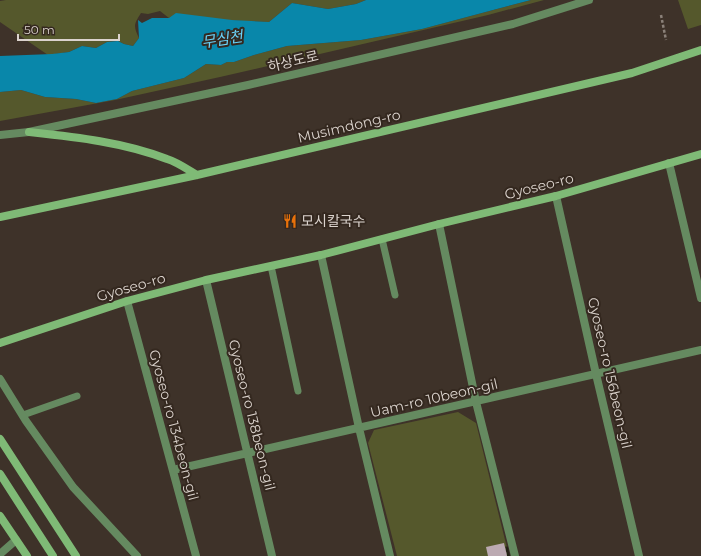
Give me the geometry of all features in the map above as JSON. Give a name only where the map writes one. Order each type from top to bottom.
[{"type":"street","name":"하상도로","points":[[0,135],[29,132],[248,85],[513,24],[589,0]]},
{"type":"street","name":"Musimdong-ro","points":[[0,217],[197,175],[632,73],[701,50]]},
{"type":"street","points":[[29,132],[91,139],[145,152],[168,159],[197,175]]},
{"type":"street","name":"Gyoseo-ro","points":[[0,344],[127,301],[206,280],[321,255],[439,224],[556,196],[701,154]]},
{"type":"street","points":[[669,163],[701,298]]},
{"type":"street","name":"Gyoseo-ro 156beon-gil","points":[[556,196],[596,374],[640,556]]},
{"type":"street","points":[[439,224],[476,402],[515,556]]},
{"type":"street","points":[[321,255],[359,428],[390,556]]},
{"type":"street","name":"Gyoseo-ro 138beon-gil","points":[[206,280],[272,556]]},
{"type":"street","name":"Gyoseo-ro 134beon-gil","points":[[127,301],[196,556]]},
{"type":"street","name":"Uam-ro 10beon-gil","points":[[173,470],[701,350]]},
{"type":"street","points":[[0,379],[73,487],[137,556]]},
{"type":"street","points":[[0,439],[76,556]]},
{"type":"street","points":[[0,474],[53,556]]},
{"type":"street","points":[[0,516],[27,556]]},
{"type":"street","points":[[0,554],[16,540]]},
{"type":"lane","points":[[382,239],[395,295]]},
{"type":"lane","points":[[271,266],[298,391]]},
{"type":"lane","points":[[23,415],[77,396]]},
{"type":"path","points":[[661,15],[666,40]]},
{"type":"green space","points":[[366,0],[356,4],[328,9],[292,3],[269,22],[169,18],[160,11],[148,14],[141,13],[135,25],[139,38],[133,46],[118,41],[107,42],[96,48],[82,46],[69,52],[48,55],[0,22],[0,1]]},
{"type":"green space","points":[[531,0],[544,0],[488,15],[220,77],[115,100],[0,121],[0,92],[21,90],[45,97],[76,99],[96,103],[117,99],[132,91],[184,78],[206,64],[221,65],[227,62],[234,62],[287,46],[361,40],[422,29]]},
{"type":"green space","points":[[678,0],[701,0],[701,25],[688,29]]},
{"type":"green space","points":[[458,412],[476,423],[509,556],[397,556],[368,443],[374,430]]},
{"type":"water","name":"무심천","points":[[366,0],[531,0],[422,29],[361,40],[287,46],[234,62],[227,62],[221,65],[206,64],[184,78],[132,91],[117,99],[96,103],[76,99],[45,97],[21,90],[0,92],[0,56],[69,52],[82,46],[96,48],[107,42],[118,41],[133,46],[139,38],[138,20],[142,23],[152,18],[169,18],[176,13],[232,20],[269,22],[292,3],[328,9],[356,4]]},
{"type":"building","points":[[504,543],[507,556],[488,556],[486,547]]},
{"type":"place","name":"모시칼국수","points":[[290,221]]}]
